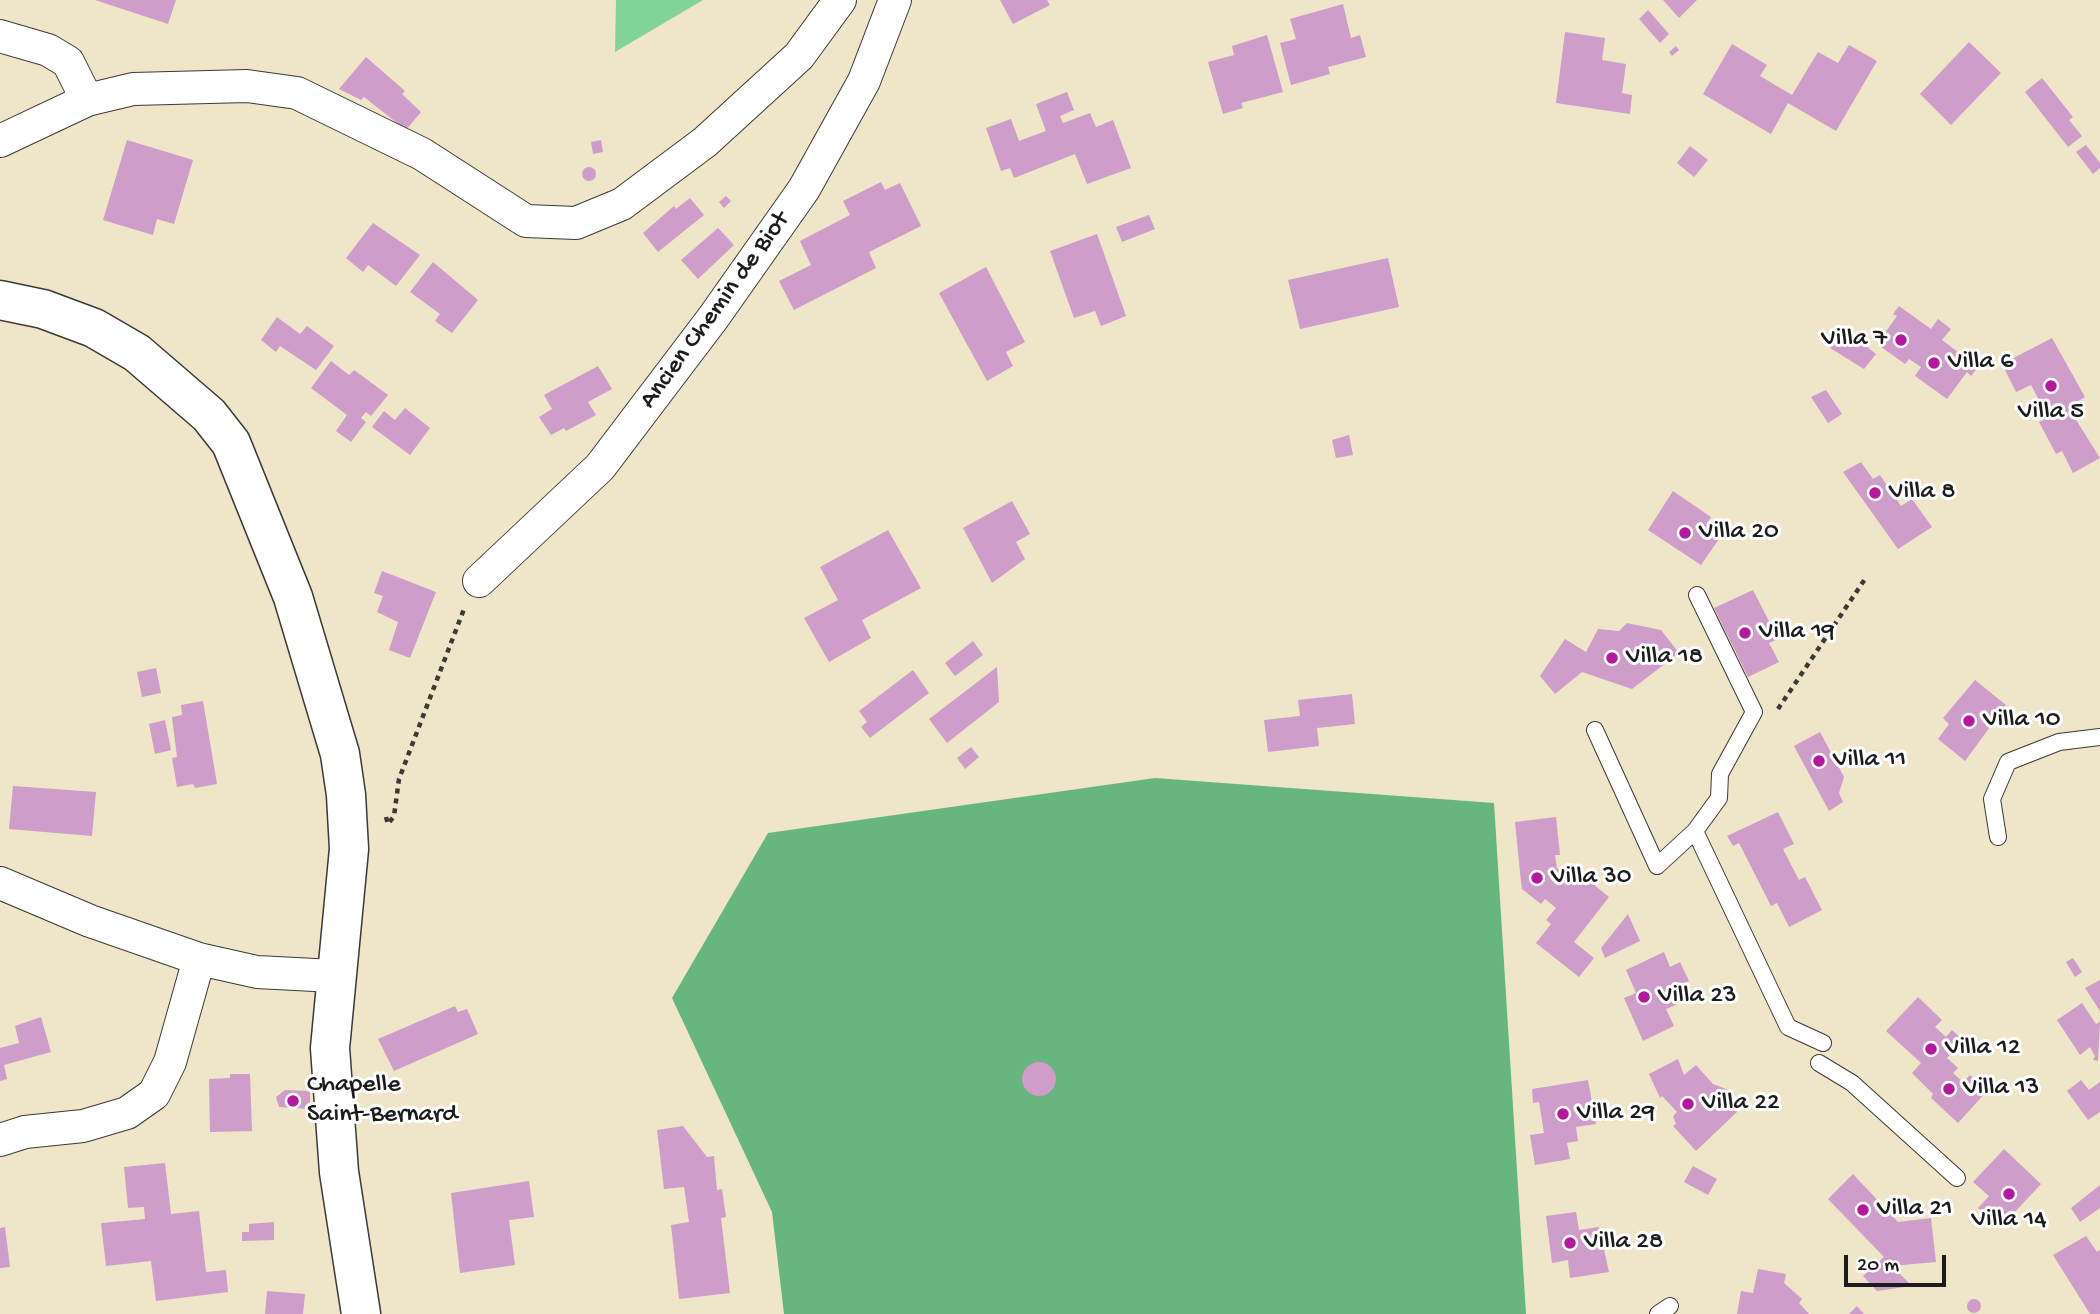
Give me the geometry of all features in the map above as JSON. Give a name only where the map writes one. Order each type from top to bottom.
[{"type":"main road","points":[[0,300],[43,309],[94,328],[137,352],[209,415],[231,443],[293,597],[340,754],[346,795],[349,849],[334,976],[330,1048],[339,1172],[361,1314]]},
{"type":"street","points":[[0,141],[87,100],[132,89],[247,86],[297,93],[422,154],[526,221],[576,223],[622,204],[705,142],[799,56],[840,0]]},
{"type":"street","name":"Ancien Chemin de Biot","points":[[479,581],[600,467],[713,318],[804,189],[864,81],[895,0]]},
{"type":"street","points":[[0,36],[48,50],[68,62],[87,100]]},
{"type":"street","points":[[0,883],[90,921],[199,958],[257,972],[334,976]]},
{"type":"street","points":[[0,1140],[25,1132],[83,1126],[127,1113],[154,1094],[170,1062],[199,958]]},
{"type":"lane","points":[[1595,730],[1657,866],[1695,831],[1719,797],[1720,774],[1754,712],[1697,595]]},
{"type":"lane","points":[[1998,837],[1992,799],[2008,762],[2059,742],[2100,737]]},
{"type":"lane","points":[[1695,831],[1788,1027],[1823,1043]]},
{"type":"lane","points":[[1819,1063],[1852,1083],[1957,1178]]},
{"type":"path","points":[[1771,720],[1867,576]]},
{"type":"path","points":[[382,808],[388,824],[394,816],[399,779],[456,624],[479,581]]},
{"type":"green space","points":[[616,0],[703,0],[615,52]]},
{"type":"green space","points":[[1155,778],[1494,803],[1526,1314],[784,1314],[772,1212],[672,998],[768,833]]},
{"type":"building","points":[[95,0],[176,0],[168,24]]},
{"type":"building","points":[[1000,0],[1047,0],[1050,5],[1013,24]]},
{"type":"building","points":[[1663,0],[1697,0],[1679,18]]},
{"type":"building","points":[[1343,4],[1351,38],[1360,35],[1366,57],[1328,67],[1330,74],[1291,85],[1280,43],[1296,39],[1290,19]]},
{"type":"building","points":[[1648,10],[1669,34],[1660,43],[1639,19]]},
{"type":"building","points":[[1565,32],[1605,38],[1602,60],[1626,64],[1622,93],[1632,95],[1630,114],[1556,103]]},
{"type":"building","points":[[1267,35],[1283,92],[1241,103],[1243,108],[1223,114],[1208,62],[1234,55],[1232,46]]},
{"type":"building","points":[[1969,42],[2001,73],[1951,125],[1920,94]]},
{"type":"building","points":[[1732,44],[1767,65],[1760,76],[1792,95],[1818,52],[1838,63],[1849,45],[1877,61],[1836,131],[1788,103],[1771,134],[1703,94]]},
{"type":"building","points":[[1676,46],[1679,50],[1672,56],[1669,52]]},
{"type":"building","points":[[366,57],[405,91],[402,94],[421,112],[406,130],[364,97],[361,100],[339,89]]},
{"type":"building","points":[[2042,78],[2073,117],[2069,120],[2082,136],[2068,147],[2025,92]]},
{"type":"building","points":[[1067,92],[1074,110],[1060,116],[1063,123],[1090,113],[1096,127],[1113,120],[1131,168],[1087,184],[1075,154],[1014,178],[1010,168],[1001,171],[986,128],[1011,119],[1019,141],[1046,131],[1036,104]]},
{"type":"building","points":[[127,140],[193,160],[174,224],[157,219],[153,235],[103,220]]},
{"type":"building","points":[[601,140],[603,152],[593,154],[591,142]]},
{"type":"building","points":[[2086,145],[2100,163],[2100,168],[2093,174],[2076,152]]},
{"type":"building","points":[[1690,146],[1708,160],[1694,177],[1677,163]]},
{"type":"building","points":[[586,167],[592,167],[596,174],[592,181],[586,181],[582,177],[582,171]]},
{"type":"building","points":[[881,182],[885,190],[900,183],[921,226],[869,252],[876,268],[794,310],[779,281],[811,265],[800,241],[850,215],[843,201]]},
{"type":"building","points":[[726,196],[731,201],[724,208],[719,202]]},
{"type":"building","points":[[690,198],[704,215],[658,252],[643,233],[674,206],[676,209]]},
{"type":"building","points":[[1149,215],[1155,229],[1122,242],[1116,227]]},
{"type":"building","points":[[373,223],[420,255],[396,286],[368,265],[363,272],[346,258]]},
{"type":"building","points":[[718,228],[734,245],[698,279],[681,260]]},
{"type":"building","points":[[1097,234],[1126,316],[1101,326],[1095,311],[1074,318],[1050,251]]},
{"type":"building","points":[[1388,258],[1399,307],[1300,329],[1288,280]]},
{"type":"building","points":[[433,262],[478,300],[452,333],[435,321],[440,314],[410,292]]},
{"type":"building","points":[[986,267],[1025,342],[1006,352],[1013,366],[987,381],[939,293]]},
{"type":"building","points":[[1899,306],[1931,329],[1938,319],[1951,329],[1942,340],[1978,367],[1971,376],[1967,372],[1947,399],[1915,376],[1921,367],[1909,359],[1905,364],[1877,344],[1897,316],[1893,314]]},
{"type":"building","points":[[277,317],[300,334],[307,326],[334,346],[316,370],[280,346],[276,352],[261,340]]},
{"type":"building","points":[[1845,329],[1876,354],[1864,369],[1830,348]]},
{"type":"building","points":[[2052,338],[2085,397],[2068,407],[2100,458],[2073,473],[2062,451],[2056,454],[2039,422],[2043,420],[2036,407],[2041,404],[2031,385],[2016,392],[2002,364]]},
{"type":"building","points":[[331,361],[349,375],[354,370],[388,395],[371,416],[366,412],[361,418],[366,422],[351,442],[336,431],[347,415],[311,388]]},
{"type":"building","points":[[598,366],[612,389],[588,402],[596,415],[566,431],[564,428],[551,435],[539,417],[552,409],[544,395]]},
{"type":"building","points":[[1826,390],[1842,414],[1828,423],[1811,397]]},
{"type":"building","points":[[405,408],[430,428],[410,455],[372,427],[384,411],[395,420]]},
{"type":"building","points":[[1349,435],[1353,455],[1336,458],[1332,440]]},
{"type":"building","name":"Villa 8","points":[[1861,462],[1873,479],[1880,475],[1901,506],[1912,499],[1932,527],[1898,549],[1843,472]]},
{"type":"building","name":"Villa 20","points":[[1673,491],[1711,517],[1706,525],[1721,536],[1701,565],[1648,530]]},
{"type":"building","points":[[1012,501],[1030,534],[1016,542],[1025,559],[992,583],[963,528]]},
{"type":"building","points":[[888,530],[921,588],[862,620],[871,638],[829,662],[804,618],[838,600],[820,567]]},
{"type":"building","points":[[382,571],[436,592],[410,658],[389,650],[398,622],[377,612],[383,596],[374,593]]},
{"type":"building","name":"Villa 19","points":[[1753,590],[1778,639],[1769,643],[1779,662],[1748,677],[1714,608]]},
{"type":"building","name":"Villa 18","points":[[1627,623],[1661,630],[1679,653],[1632,689],[1582,672],[1555,694],[1540,676],[1565,639],[1586,652],[1598,629],[1619,631]]},
{"type":"building","points":[[973,641],[983,655],[955,676],[945,663]]},
{"type":"building","points":[[997,667],[999,702],[947,743],[929,719]]},
{"type":"building","points":[[156,668],[161,693],[142,697],[137,672]]},
{"type":"building","points":[[913,670],[929,693],[870,738],[861,727],[867,722],[859,711]]},
{"type":"building","name":"Villa 10","points":[[1975,680],[2006,705],[1965,761],[1938,739],[1949,724],[1943,718]]},
{"type":"building","points":[[1352,694],[1355,724],[1317,728],[1319,746],[1268,752],[1264,720],[1300,716],[1298,700]]},
{"type":"building","points":[[203,701],[217,784],[195,788],[193,784],[177,787],[172,758],[177,757],[172,717],[182,715],[181,705]]},
{"type":"building","points":[[165,720],[171,750],[155,754],[149,724]]},
{"type":"building","name":"Villa 11","points":[[1820,732],[1844,777],[1839,793],[1843,802],[1829,811],[1794,746]]},
{"type":"building","points":[[971,747],[979,757],[965,769],[957,758]]},
{"type":"building","points":[[13,786],[96,792],[92,836],[9,829]]},
{"type":"building","points":[[1778,812],[1794,844],[1783,849],[1799,880],[1805,877],[1822,910],[1789,927],[1777,903],[1771,906],[1739,843],[1733,846],[1727,836]]},
{"type":"building","name":"Villa 30","points":[[1556,817],[1560,855],[1555,855],[1557,868],[1565,874],[1571,866],[1609,897],[1574,942],[1594,958],[1579,977],[1536,943],[1551,924],[1546,920],[1556,908],[1545,899],[1541,904],[1522,889],[1515,822]]},
{"type":"building","points":[[1628,914],[1640,941],[1605,958],[1601,948]]},
{"type":"building","name":"Villa 23","points":[[1664,952],[1670,967],[1680,962],[1689,981],[1670,990],[1676,1005],[1666,1009],[1674,1026],[1643,1041],[1624,998],[1636,993],[1626,970]]},
{"type":"building","points":[[2073,958],[2082,972],[2075,977],[2066,962]]},
{"type":"building","points":[[2100,980],[2100,1011],[2085,988]]},
{"type":"building","points":[[1918,997],[1942,1020],[1935,1027],[1946,1037],[1952,1030],[1963,1040],[1947,1058],[1958,1068],[1953,1073],[1963,1082],[1970,1075],[1987,1091],[1958,1123],[1931,1098],[1933,1094],[1912,1073],[1921,1063],[1886,1031]]},
{"type":"building","points":[[2082,1003],[2096,1024],[2100,1022],[2098,1061],[2093,1060],[2095,1056],[2090,1047],[2080,1055],[2057,1020]]},
{"type":"building","points":[[455,1006],[458,1012],[467,1009],[478,1034],[394,1071],[378,1039]]},
{"type":"building","points":[[41,1017],[51,1052],[4,1065],[7,1079],[0,1081],[0,1048],[19,1043],[15,1026]]},
{"type":"building","name":"Villa 22","points":[[1678,1059],[1684,1075],[1696,1065],[1713,1084],[1731,1091],[1737,1112],[1696,1151],[1673,1126],[1676,1124],[1673,1116],[1677,1112],[1662,1096],[1660,1098],[1649,1074]]},
{"type":"building","points":[[1039,1062],[1051,1067],[1056,1079],[1051,1091],[1039,1096],[1027,1091],[1022,1079],[1027,1067]]},
{"type":"building","points":[[230,1074],[250,1074],[252,1131],[210,1132],[209,1079],[230,1078]]},
{"type":"building","name":"Villa 29","points":[[1588,1080],[1596,1124],[1576,1127],[1578,1141],[1567,1143],[1570,1159],[1535,1165],[1530,1135],[1544,1133],[1539,1102],[1533,1103],[1532,1089]]},
{"type":"building","points":[[2081,1080],[2089,1090],[2100,1082],[2100,1112],[2088,1120],[2067,1091]]},
{"type":"building","name":"Chapelle Saint-Bernard","points":[[285,1090],[310,1091],[310,1109],[279,1107],[276,1097]]},
{"type":"building","points":[[683,1126],[707,1157],[714,1156],[717,1190],[722,1189],[726,1217],[721,1218],[730,1293],[679,1299],[671,1225],[689,1222],[684,1187],[664,1189],[657,1130]]},
{"type":"building","name":"Villa 14","points":[[2004,1149],[2041,1184],[2000,1228],[1978,1208],[1989,1196],[1973,1182]]},
{"type":"building","points":[[165,1163],[171,1214],[199,1211],[206,1272],[226,1270],[228,1292],[156,1301],[151,1261],[106,1266],[101,1223],[145,1219],[144,1207],[128,1208],[124,1167]]},
{"type":"building","points":[[1693,1166],[1717,1179],[1708,1195],[1684,1182]]},
{"type":"building","name":"Villa 21","points":[[1853,1174],[1898,1222],[1931,1218],[1936,1262],[1892,1266],[1912,1286],[1877,1291],[1863,1276],[1884,1257],[1828,1199]]},
{"type":"building","points":[[529,1181],[534,1217],[509,1220],[515,1265],[460,1273],[451,1193]]},
{"type":"building","points":[[2100,1185],[2100,1208],[2080,1222],[2071,1208]]},
{"type":"building","name":"Villa 28","points":[[1576,1212],[1579,1230],[1599,1227],[1609,1272],[1570,1278],[1568,1260],[1552,1263],[1546,1216]]},
{"type":"building","points":[[274,1222],[274,1240],[242,1241],[242,1232],[249,1232],[249,1224]]},
{"type":"building","points":[[5,1227],[10,1267],[0,1268],[0,1228]]},
{"type":"building","points":[[2086,1236],[2097,1252],[2100,1250],[2100,1314],[2090,1314],[2053,1255]]},
{"type":"building","points":[[1758,1269],[1786,1274],[1784,1283],[1802,1299],[1799,1303],[1809,1314],[1737,1314],[1741,1291],[1753,1293]]},
{"type":"building","points":[[267,1291],[305,1294],[303,1314],[265,1314]]},
{"type":"building","points":[[1974,1299],[1979,1301],[1979,1311],[1974,1313],[1969,1311],[1967,1306],[1969,1301]]},
{"type":"building","points":[[1857,1306],[1864,1314],[1849,1314]]},
{"type":"place","name":"Villa 7","points":[[1901,340]]},
{"type":"place","name":"Villa 6","points":[[1934,363]]},
{"type":"place","name":"Villa 5","points":[[2051,386]]},
{"type":"place","name":"Villa 8","points":[[1875,493]]},
{"type":"place","name":"Villa 20","points":[[1685,533]]},
{"type":"place","name":"Villa 19","points":[[1745,633]]},
{"type":"place","name":"Villa 18","points":[[1612,658]]},
{"type":"place","name":"Villa 10","points":[[1969,721]]},
{"type":"place","name":"Villa 11","points":[[1819,761]]},
{"type":"place","name":"Villa 30","points":[[1537,878]]},
{"type":"place","name":"Villa 23","points":[[1644,997]]},
{"type":"place","name":"Villa 12","points":[[1931,1049]]},
{"type":"place","name":"Villa 13","points":[[1949,1089]]},
{"type":"place","name":"Chapelle Saint-Bernard","points":[[293,1101]]},
{"type":"place","name":"Villa 22","points":[[1688,1104]]},
{"type":"place","name":"Villa 29","points":[[1563,1114]]},
{"type":"place","name":"Villa 14","points":[[2009,1194]]},
{"type":"place","name":"Villa 21","points":[[1863,1210]]},
{"type":"place","name":"Villa 28","points":[[1570,1243]]}]
